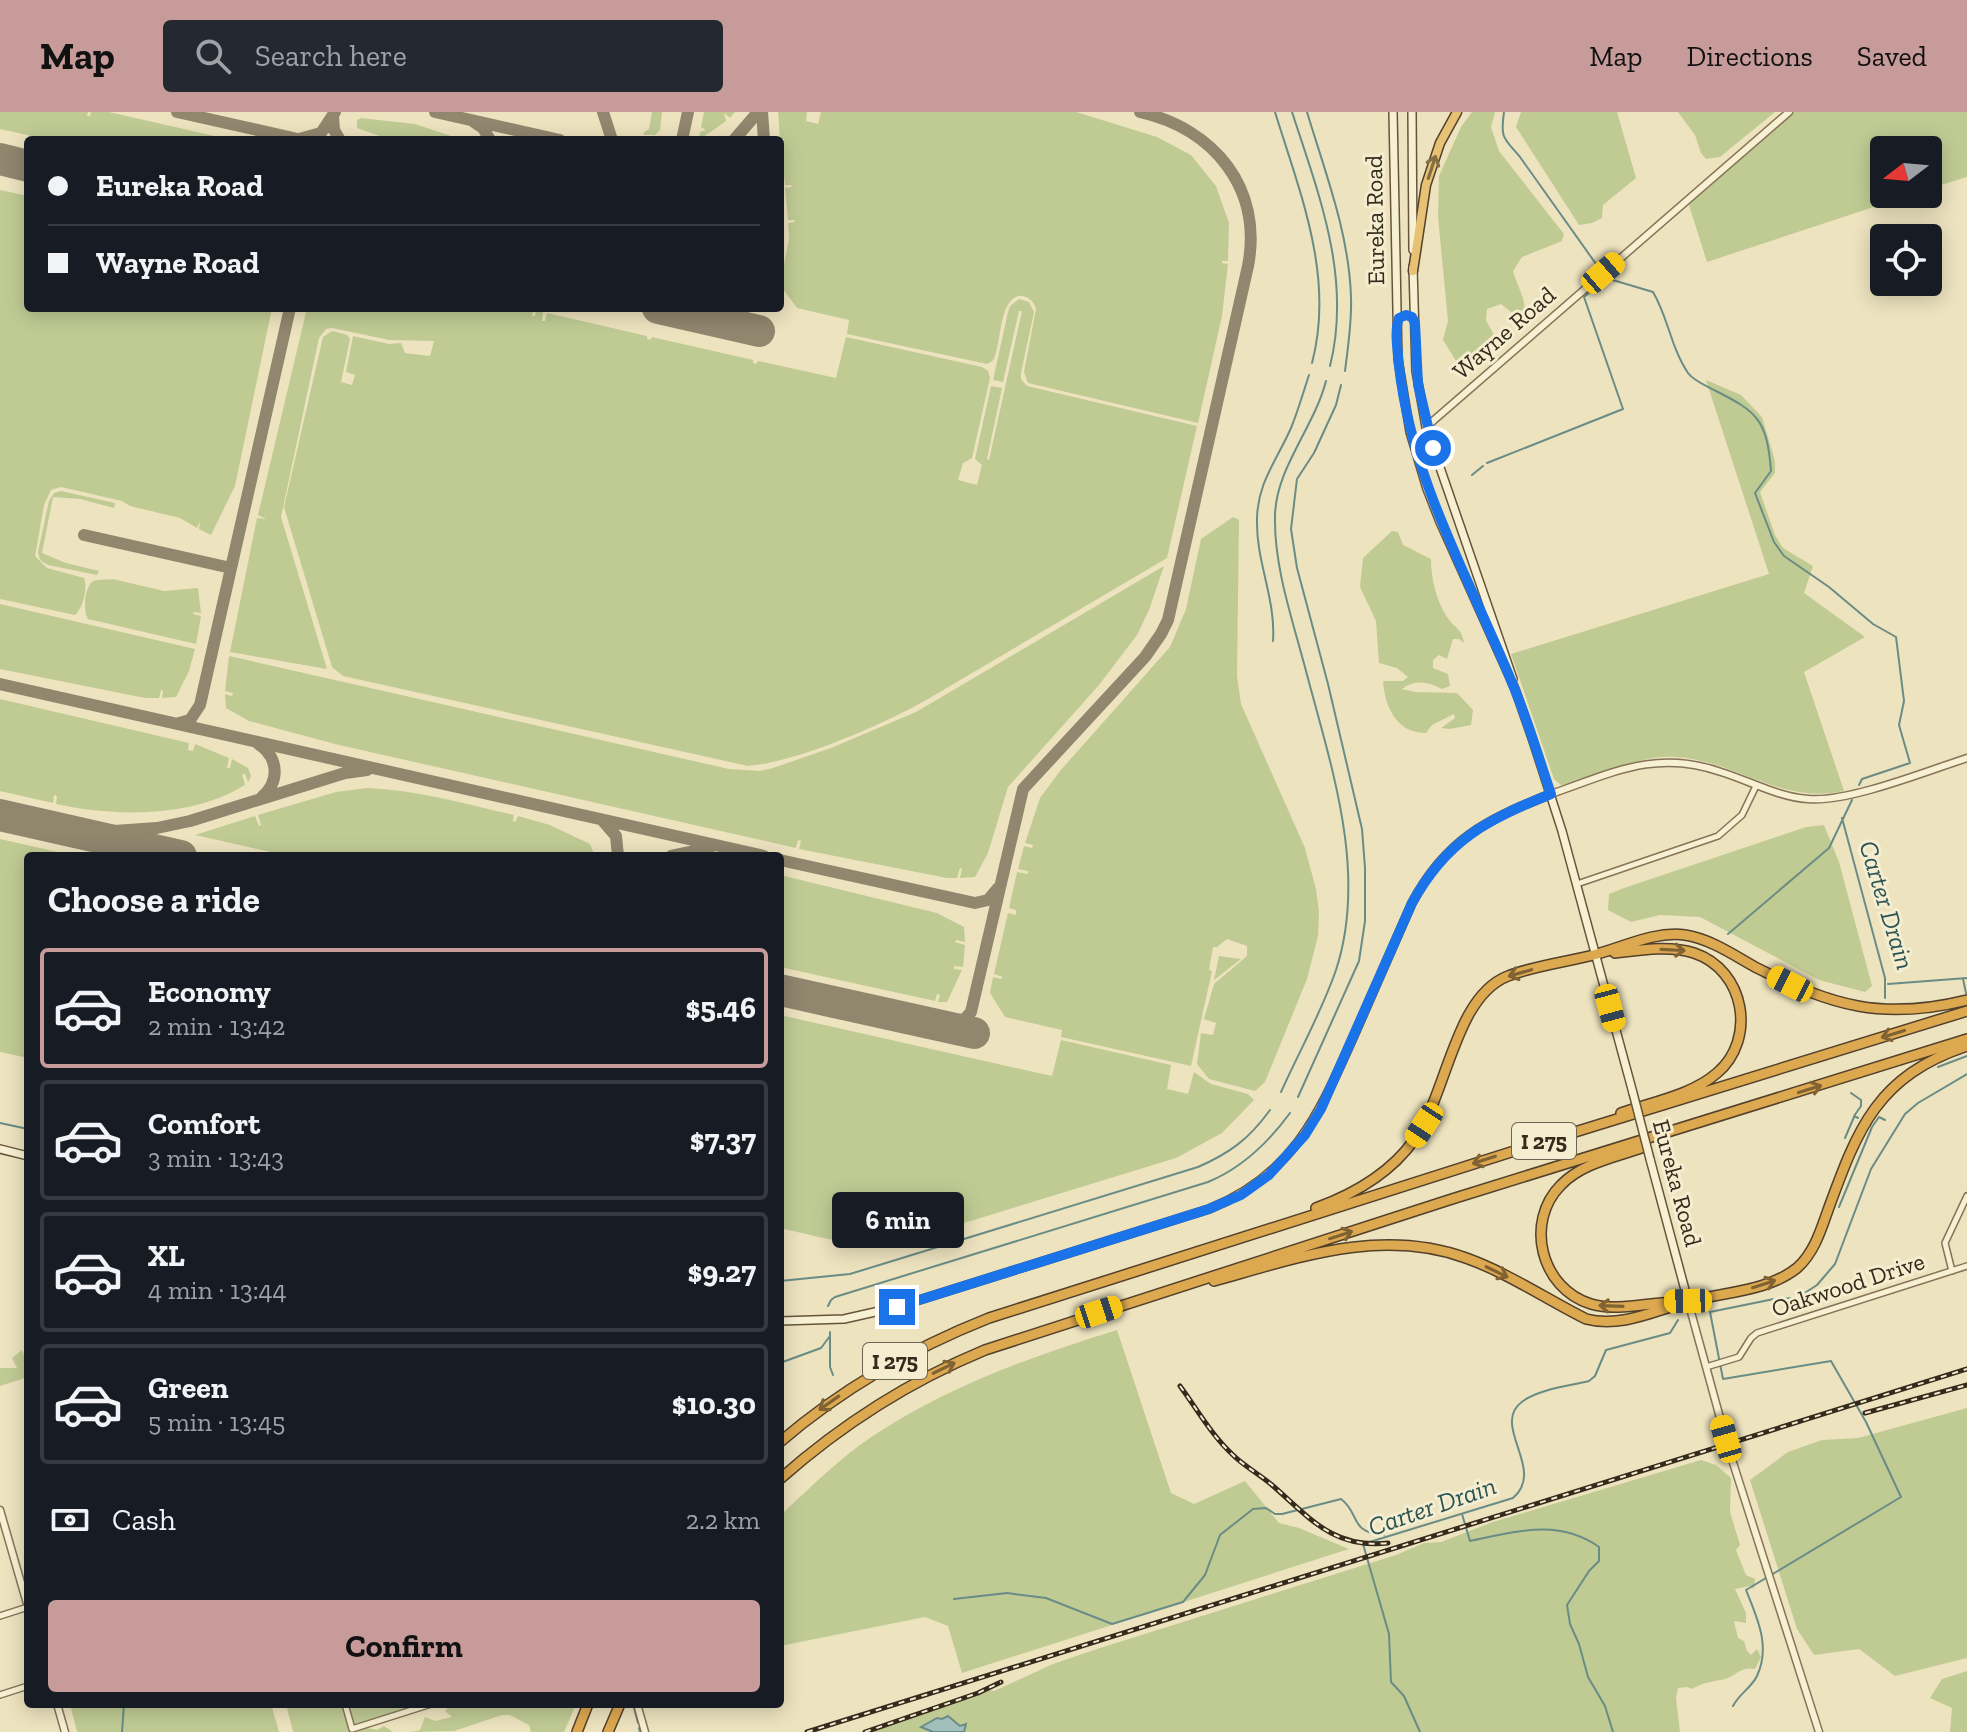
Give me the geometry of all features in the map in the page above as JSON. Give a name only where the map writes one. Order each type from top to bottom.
[{"type":"highway","points":[[1413,271],[1426,185],[1440,143],[1457,112]]},
{"type":"highway","points":[[1122,1275],[1180,1252],[1330,1202],[1364,1186],[1402,1155],[1424,1125],[1468,1013],[1493,984],[1512,974],[1650,938],[1683,935],[1708,942],[1790,984],[1839,1003],[1889,1011],[1938,1007],[1967,1000]]},
{"type":"highway","points":[[1549,1140],[1694,1088],[1724,1066],[1740,1034],[1742,1022],[1738,997],[1725,974],[1709,960],[1686,950],[1668,949],[1595,954]]},
{"type":"highway","name":"I 275","points":[[784,1439],[847,1390],[928,1344],[989,1318],[1967,1011]]},
{"type":"highway","name":"I 275","points":[[784,1476],[849,1424],[934,1373],[1017,1338],[1967,1039]]},
{"type":"highway","points":[[1133,1301],[1321,1252],[1384,1244],[1439,1250],[1467,1258],[1595,1321],[1622,1321],[1688,1301],[1766,1283],[1799,1266],[1818,1237],[1853,1143],[1865,1120],[1904,1078],[1936,1057],[1967,1046]]},
{"type":"highway","points":[[1688,1301],[1611,1307],[1587,1303],[1572,1294],[1557,1282],[1547,1266],[1541,1237],[1544,1212],[1561,1184],[1574,1174],[1735,1112]]},
{"type":"highway","points":[[577,1732],[586,1708]]},
{"type":"highway","points":[[608,1732],[618,1708]]},
{"type":"main road","name":"Eureka Road","points":[[1393,112],[1397,324],[1406,413],[1418,462],[1440,522],[1515,689],[1551,794],[1688,1301]]},
{"type":"main road","name":"Eureka Road","points":[[1412,112],[1413,271],[1418,384],[1426,427],[1508,658],[1515,689]]},
{"type":"main road","points":[[1397,324],[1399,318],[1406,315],[1412,317],[1415,323]]},
{"type":"main road","points":[[1440,522],[1452,527],[1458,518]]},
{"type":"main road","points":[[784,1321],[824,1321],[897,1307],[1209,1209],[1250,1189],[1286,1159],[1316,1117],[1412,903],[1428,876],[1447,853],[1486,822],[1551,794]]},
{"type":"main road","points":[[0,1149],[24,1155]]},
{"type":"street","name":"Wayne Road","points":[[1426,427],[1789,112]]},
{"type":"street","points":[[1551,794],[1643,763],[1679,761],[1805,799],[1833,798],[1967,758]]},
{"type":"street","points":[[1577,884],[1718,836],[1742,815],[1756,786]]},
{"type":"street","points":[[1952,1271],[1945,1243],[1967,1196]]},
{"type":"street","name":"Oakwood Drive","points":[[1706,1367],[1739,1357],[1757,1333],[1967,1266]]},
{"type":"street","name":"Eureka Road","points":[[1688,1301],[1728,1447],[1819,1732]]},
{"type":"street","points":[[0,1510],[24,1593]]},
{"type":"street","points":[[0,1541],[8,1539]]},
{"type":"street","points":[[0,1616],[24,1608]]},
{"type":"street","points":[[0,1695],[24,1687]]},
{"type":"street","points":[[58,1708],[65,1732]]},
{"type":"street","points":[[346,1708],[352,1729],[418,1708]]},
{"type":"street","points":[[638,1708],[645,1732]]},
{"type":"green space","points":[[0,112],[88,112],[87,116],[90,116],[91,112],[109,112],[214,136],[32,136],[0,129]]},
{"type":"green space","points":[[652,112],[662,112],[660,130],[655,135],[644,135],[649,129]]},
{"type":"green space","points":[[704,112],[735,112],[730,118],[724,113],[726,121],[705,136],[700,136],[700,132],[706,130],[701,127]]},
{"type":"green space","points":[[778,112],[807,112],[806,121],[818,124],[821,112],[1076,112],[1157,137],[1191,155],[1216,186],[1229,223],[1228,261],[1222,261],[1228,264],[1222,316],[1198,423],[1028,383],[1024,372],[1036,309],[1032,301],[1023,296],[1015,297],[1010,302],[995,356],[987,364],[847,334],[849,320],[797,308],[784,290],[788,223],[795,222],[788,220],[785,188],[792,187],[785,185],[785,139],[780,136]]},
{"type":"green space","points":[[1472,112],[1495,112],[1491,127],[1499,151],[1564,234],[1562,241],[1522,257],[1513,271],[1524,303],[1524,315],[1521,320],[1501,304],[1487,309],[1486,320],[1497,341],[1494,344],[1489,342],[1462,366],[1443,340],[1448,321],[1438,217],[1439,176],[1461,127]]},
{"type":"green space","points":[[1521,112],[1617,112],[1636,178],[1603,205],[1602,218],[1579,225],[1516,127]]},
{"type":"green space","points":[[1678,112],[1775,112],[1720,157],[1706,159],[1695,135]]},
{"type":"green space","points":[[1792,112],[1967,112],[1967,177],[1942,185],[1942,136],[1870,136],[1871,208],[1707,262],[1688,202]]},
{"type":"green space","points":[[357,120],[415,124],[451,136],[380,136],[357,128]]},
{"type":"green space","points":[[0,190],[24,195],[24,312],[271,312],[235,486],[211,535],[199,529],[200,521],[197,528],[180,518],[130,506],[122,501],[61,487],[51,490],[44,505],[35,556],[47,568],[84,578],[84,598],[80,608],[75,615],[0,599]]},
{"type":"green space","points":[[1019,299],[1029,302],[1034,312],[1021,373],[1021,379],[1027,386],[1197,426],[1167,558],[928,699],[865,730],[815,750],[748,766],[343,676],[332,667],[284,507],[323,337],[332,331],[347,335],[350,339],[341,382],[352,385],[355,375],[346,372],[353,336],[389,344],[401,343],[405,353],[430,356],[434,341],[389,340],[332,328],[326,329],[319,338],[281,517],[327,669],[230,652],[257,518],[266,519],[258,515],[306,312],[533,312],[532,316],[535,316],[536,312],[543,312],[542,321],[545,321],[547,313],[647,336],[650,340],[652,337],[753,360],[756,364],[758,361],[836,378],[846,337],[982,367],[988,371],[990,378],[972,458],[963,463],[958,480],[977,485],[982,465],[975,459],[991,386],[1002,388],[989,460],[1022,311],[1019,311],[1003,382],[993,380],[1010,306]]},
{"type":"green space","points":[[1706,380],[1741,395],[1762,417],[1775,461],[1775,473],[1760,492],[1775,535],[1783,548],[1813,566],[1804,593],[1865,637],[1804,672],[1844,791],[1821,794],[1799,792],[1697,760],[1675,757],[1645,760],[1590,779],[1561,785],[1554,779],[1511,654],[1769,574]]},
{"type":"green space","points":[[61,491],[115,503],[114,508],[80,499],[53,497],[42,553],[99,571],[97,575],[48,565],[40,560],[38,552],[49,501],[54,493]]},
{"type":"green space","points":[[1233,517],[1239,520],[1237,676],[1241,704],[1305,848],[1319,912],[1318,936],[1307,979],[1265,1082],[1255,1091],[1209,1079],[1197,1064],[1201,1033],[1213,1035],[1216,1023],[1204,1019],[1214,984],[1247,956],[1247,946],[1227,939],[1213,947],[1209,970],[1212,971],[1191,1066],[1061,1037],[1062,1030],[1005,1017],[990,993],[993,977],[1003,977],[994,974],[1008,913],[1016,915],[1016,910],[1009,908],[1017,872],[1028,874],[1028,871],[1018,869],[1024,846],[1032,848],[1033,845],[1025,843],[1040,798],[1060,771],[1170,647],[1186,609],[1201,539]]},
{"type":"green space","points":[[1392,531],[1398,532],[1403,545],[1431,559],[1433,581],[1440,603],[1464,643],[1453,639],[1447,659],[1439,655],[1433,660],[1433,668],[1448,674],[1450,686],[1442,689],[1417,683],[1402,689],[1457,693],[1473,710],[1471,725],[1441,728],[1455,718],[1454,714],[1432,725],[1426,733],[1416,732],[1400,724],[1386,701],[1383,681],[1403,681],[1408,677],[1397,668],[1379,663],[1376,621],[1360,587],[1363,558]]},
{"type":"green space","points":[[1164,566],[1137,635],[1099,685],[1008,787],[988,853],[975,877],[960,878],[960,868],[957,878],[947,878],[799,849],[801,841],[798,840],[796,848],[339,745],[249,721],[226,708],[225,694],[232,696],[233,693],[225,691],[229,656],[729,769],[760,771],[831,748],[916,712]]},
{"type":"green space","points":[[113,579],[164,591],[198,588],[201,613],[193,614],[201,616],[196,644],[88,619],[85,600],[90,584],[95,580]]},
{"type":"green space","points":[[0,604],[195,649],[189,671],[176,697],[162,698],[161,690],[159,698],[145,698],[0,669]]},
{"type":"green space","points":[[0,699],[189,743],[188,750],[193,751],[195,744],[229,758],[227,768],[230,768],[232,759],[248,768],[251,776],[248,782],[242,774],[245,785],[224,796],[201,804],[153,812],[79,808],[56,804],[57,796],[54,795],[53,803],[0,791]]},
{"type":"green space","points":[[367,788],[404,792],[514,815],[515,822],[518,816],[550,825],[590,844],[593,852],[271,852],[195,835],[255,816],[259,826],[258,815],[336,792]]},
{"type":"green space","points":[[1824,825],[1839,862],[1872,986],[1865,992],[1819,980],[1700,917],[1660,915],[1631,922],[1608,910],[1609,894],[1624,888],[1806,827]]},
{"type":"green space","points":[[0,839],[57,852],[24,852],[24,1057],[0,1052]]},
{"type":"green space","points":[[784,876],[937,913],[964,927],[965,942],[955,942],[965,945],[963,967],[954,966],[954,969],[962,970],[947,1002],[938,1002],[940,995],[937,994],[935,1001],[784,968]]},
{"type":"green space","points":[[1219,956],[1241,959],[1214,980]]},
{"type":"green space","points":[[784,1016],[1052,1076],[1061,1040],[1171,1065],[1167,1089],[1188,1094],[1194,1072],[1211,1084],[1248,1094],[1254,1100],[1222,1133],[1176,1158],[905,1241],[889,1244],[842,1242],[784,1229]]},
{"type":"green space","points":[[1117,1330],[1171,1493],[1194,1504],[1245,1481],[1279,1523],[1349,1549],[962,1673],[948,1626],[925,1617],[784,1645],[784,1512],[826,1472],[899,1420],[989,1375]]},
{"type":"green space","points":[[22,1350],[24,1378],[0,1386],[0,1368],[17,1368],[12,1358]]},
{"type":"green space","points":[[1967,1408],[1967,1658],[1895,1676],[1859,1649],[1814,1655],[1797,1629],[1750,1480],[1788,1452],[1822,1440],[1858,1438]]},
{"type":"green space","points":[[1701,1460],[1716,1465],[1731,1478],[1730,1512],[1740,1545],[1736,1550],[1746,1575],[1755,1579],[1754,1589],[1750,1586],[1735,1589],[1746,1613],[1746,1623],[1734,1621],[1738,1638],[1744,1641],[1747,1651],[1751,1655],[1757,1649],[1761,1657],[1755,1669],[1743,1670],[1692,1689],[1678,1688],[1676,1698],[1680,1732],[868,1732],[989,1690],[994,1691],[1053,1664],[1100,1648],[1396,1555],[1424,1543],[1441,1542],[1493,1522]]},
{"type":"green space","points":[[1967,1671],[1967,1732],[1950,1732],[1952,1708],[1930,1698],[1942,1679]]},
{"type":"green space","points":[[71,1708],[272,1708],[279,1732],[77,1732]]},
{"type":"green space","points":[[287,1708],[410,1708],[355,1725],[354,1731],[367,1728],[377,1730],[384,1726],[393,1732],[293,1732]]},
{"type":"green space","points":[[448,1708],[574,1708],[564,1732],[531,1732],[529,1725],[510,1715],[502,1715],[454,1731],[410,1732],[420,1730],[425,1717],[435,1721],[452,1717],[445,1711]]},
{"type":"water","points":[[948,1716],[960,1726],[966,1724],[964,1732],[933,1732],[921,1727],[937,1718]]},
{"type":"waterway","points":[[1275,112],[1304,204],[1317,267],[1318,331],[1312,363]]},
{"type":"waterway","points":[[1292,112],[1322,206],[1335,269],[1336,333],[1330,366]]},
{"type":"waterway","points":[[1307,112],[1346,250],[1351,306],[1345,371]]},
{"type":"waterway","name":"Carter Drain","points":[[1504,112],[1503,133],[1507,142],[1606,278],[1653,292],[1688,373],[1741,405],[1758,420],[1767,440],[1771,471],[1755,493],[1774,542],[1784,556],[1829,587],[1873,624],[1896,637],[1904,701],[1899,725],[1910,763],[1862,779],[1859,785]]},
{"type":"waterway","points":[[1487,463],[1623,409],[1584,297],[1605,279]]},
{"type":"waterway","points":[[1273,641],[1272,610],[1258,536],[1258,507],[1264,483],[1291,428],[1309,375]]},
{"type":"waterway","points":[[1281,1092],[1336,970],[1345,933],[1348,895],[1347,857],[1335,782],[1285,594],[1275,517],[1281,482],[1326,381]]},
{"type":"waterway","points":[[1298,1097],[1359,961],[1365,921],[1362,829],[1297,568],[1291,529],[1297,479],[1314,453],[1336,405],[1341,385]]},
{"type":"waterway","points":[[1472,475],[1483,466]]},
{"type":"waterway","points":[[1728,934],[1829,848],[1852,800]]},
{"type":"waterway","name":"Carter Drain","points":[[1842,818],[1885,978],[1885,998]]},
{"type":"waterway","name":"Carter Drain","points":[[1888,984],[1967,978]]},
{"type":"waterway","name":"Carter Drain","points":[[1963,979],[1966,993]]},
{"type":"waterway","points":[[1938,1067],[1967,1056]]},
{"type":"waterway","points":[[1733,1706],[1755,1680],[1763,1654],[1761,1632],[1746,1590],[1901,1497],[1866,1422],[1831,1361],[1723,1379],[1710,1312],[1774,1299],[1797,1298],[1817,1285],[1835,1264],[1871,1169],[1905,1114],[1967,1074]]},
{"type":"waterway","points":[[1851,1093],[1861,1100],[1861,1106],[1854,1116],[1858,1118]]},
{"type":"waterway","points":[[784,1281],[850,1274],[1198,1167],[1238,1144],[1270,1110]]},
{"type":"waterway","points":[[828,1306],[835,1297],[1208,1182],[1254,1154],[1290,1113]]},
{"type":"waterway","points":[[1845,1138],[1854,1117]]},
{"type":"waterway","points":[[1839,1207],[1872,1127],[1879,1117],[1885,1120]]},
{"type":"waterway","points":[[0,1123],[24,1128]]},
{"type":"waterway","name":"Carter Drain","points":[[1420,1732],[1404,1696],[1391,1682],[1389,1634],[1363,1544],[1513,1498],[1522,1486],[1524,1474],[1512,1422],[1514,1411],[1523,1401],[1546,1391],[1589,1381],[1595,1376],[1606,1350],[1670,1333],[1678,1320]]},
{"type":"waterway","points":[[830,1332],[830,1367],[833,1375]]},
{"type":"waterway","points":[[784,1362],[821,1348],[830,1336]]},
{"type":"waterway","points":[[954,1599],[1007,1593],[1046,1598],[1112,1624],[1183,1602],[1205,1575],[1220,1535],[1253,1509],[1266,1508],[1275,1514],[1282,1514],[1341,1499],[1360,1526],[1384,1535]]},
{"type":"waterway","points":[[1462,1514],[1470,1541],[1520,1531],[1552,1530],[1584,1538],[1599,1547],[1599,1561],[1567,1605],[1570,1624],[1588,1677],[1605,1706],[1613,1732]]},
{"type":"waterway","points":[[122,1732],[124,1708]]},
{"type":"waterway","points":[[634,1708],[638,1723]]},
{"type":"waterway","points":[[639,1728],[640,1732]]},
{"type":"taxiway","points":[[177,112],[284,136]]},
{"type":"taxiway","points":[[310,136],[321,133],[335,112]]},
{"type":"taxiway","points":[[435,112],[542,136]]},
{"type":"taxiway","points":[[603,112],[611,136]]},
{"type":"taxiway","points":[[683,136],[688,112]]},
{"type":"taxiway","points":[[737,136],[758,112]]},
{"type":"taxiway","points":[[762,112],[764,136]]},
{"type":"taxiway","points":[[943,1026],[961,1023],[971,1012],[1023,789],[1145,657],[1168,620],[1248,266],[1251,238],[1248,211],[1240,187],[1227,166],[1211,148],[1190,132],[1167,120],[1140,112]]},
{"type":"taxiway","points":[[333,116],[338,136]]},
{"type":"taxiway","points":[[474,122],[488,136]]},
{"type":"taxiway","points":[[179,723],[190,720],[200,705],[289,312]]},
{"type":"taxiway","points":[[699,317],[724,318],[737,312]]},
{"type":"taxiway","points":[[84,535],[231,568]]},
{"type":"taxiway","points":[[0,684],[746,852]]},
{"type":"taxiway","points":[[257,743],[269,755],[274,768],[272,783],[262,797]]},
{"type":"taxiway","points":[[41,824],[114,831],[157,828],[190,821],[345,773],[367,770]]},
{"type":"taxiway","points":[[603,821],[616,836],[618,852]]},
{"type":"taxiway","points":[[690,852],[710,848]]},
{"type":"taxiway","points":[[784,861],[975,903],[988,900],[998,888]]},
{"type":"runway","points":[[0,159],[24,165]]},
{"type":"runway","points":[[676,312],[759,331]]},
{"type":"runway","points":[[0,815],[163,852]]},
{"type":"runway","points":[[784,991],[974,1033]]},
{"type":"railway","points":[[807,1732],[1967,1369]]},
{"type":"railway","points":[[1865,1413],[1967,1385]]},
{"type":"railway","points":[[1180,1386],[1225,1448],[1324,1529],[1352,1541],[1388,1543]]},
{"type":"railway","points":[[865,1732],[1001,1682]]},
{"type":"route","points":[[897,1307],[1209,1209],[1241,1195],[1269,1175],[1286,1159],[1321,1109],[1412,903],[1428,876],[1447,853],[1486,822],[1551,794],[1515,689],[1440,522],[1418,462],[1406,413],[1398,359],[1397,324],[1399,318],[1406,315],[1412,317],[1415,323],[1418,384],[1433,448]]}]
